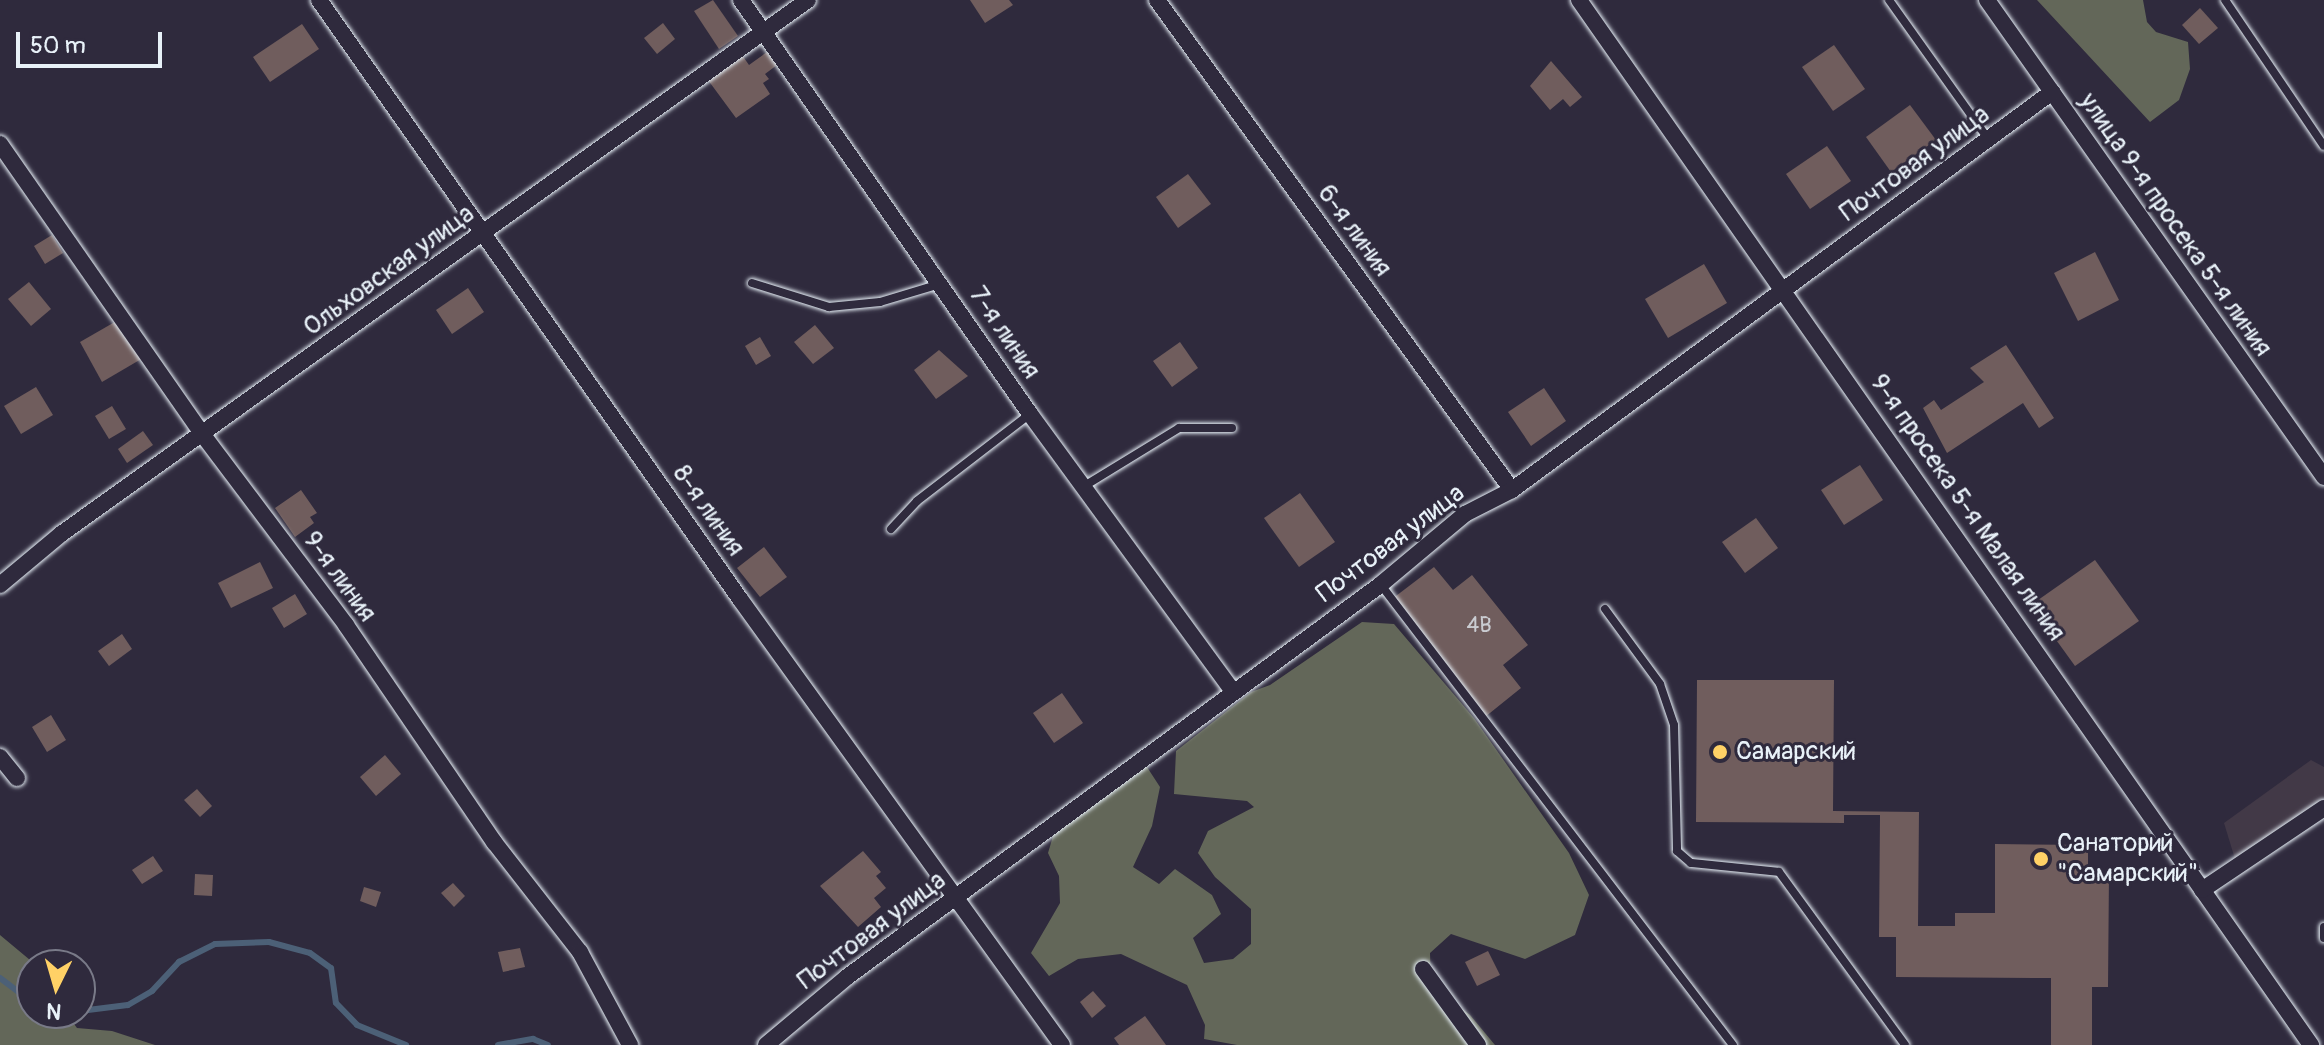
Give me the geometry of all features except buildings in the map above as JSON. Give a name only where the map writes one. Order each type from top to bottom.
[{"type":"street","name":"8-я линия","points":[[319,0],[1062,1045]]},
{"type":"street","name":"7-я линия","points":[[741,0],[1030,414],[1086,485],[1232,690]]},
{"type":"street","name":"Ольховская улица","points":[[0,585],[61,534],[808,0]]},
{"type":"street","name":"6-я линия","points":[[1157,0],[1512,490]]},
{"type":"street","name":"9-я просека 5-я Малая линия","points":[[1579,0],[1785,288],[2311,1045]]},
{"type":"street","name":"улица 9-я просека 5-я линия","points":[[1987,0],[2324,477]]},
{"type":"street","name":"Почтовая улица","points":[[766,1045],[956,897],[1232,690],[1380,585],[1465,514],[1512,490],[2052,92]]},
{"type":"street","name":"9-я линия","points":[[0,144],[203,435],[346,625],[494,842],[580,952],[630,1045]]},
{"type":"street","points":[[0,757],[17,778]]},
{"type":"street","points":[[2202,890],[2324,808]]},
{"type":"street","points":[[1423,969],[1478,1045]]},
{"type":"lane","points":[[1889,0],[1989,140]]},
{"type":"lane","points":[[2225,0],[2324,146]]},
{"type":"lane","points":[[752,283],[829,307],[880,302],[940,283]]},
{"type":"lane","points":[[891,529],[917,501],[1030,414]]},
{"type":"lane","points":[[1086,485],[1179,428],[1232,428]]},
{"type":"lane","points":[[1380,585],[1733,1045]]},
{"type":"lane","points":[[1605,609],[1660,684],[1674,725],[1677,851],[1691,863],[1779,872],[1905,1045]]},
{"type":"lane","points":[[2324,927],[2324,938]]},
{"type":"shaded area","points":[[2311,760],[2324,767],[2324,799],[2235,859],[2224,823]]},
{"type":"green space","points":[[2037,0],[2143,0],[2147,22],[2156,32],[2188,42],[2190,69],[2179,100],[2150,122]]},
{"type":"green space","points":[[1362,622],[1394,624],[1474,718],[1569,853],[1589,895],[1575,935],[1525,959],[1451,934],[1430,953],[1431,985],[1470,1015],[1495,1045],[1237,1045],[1204,1039],[1205,1025],[1187,985],[1121,954],[1078,959],[1049,976],[1031,953],[1060,903],[1059,876],[1048,853],[1056,826],[1145,764],[1160,787],[1152,826],[1133,867],[1159,884],[1175,869],[1212,895],[1221,914],[1193,938],[1204,963],[1233,959],[1251,944],[1251,909],[1215,877],[1198,853],[1208,831],[1254,807],[1247,801],[1174,794],[1176,751],[1251,692],[1270,685]]},
{"type":"green space","points":[[0,935],[17,949],[16,1029],[112,1031],[155,1045],[0,1045]]},
{"type":"waterway","points":[[96,1009],[128,1005],[152,991],[179,962],[215,944],[269,942],[310,953],[331,968],[336,1003],[357,1025],[406,1045]]},
{"type":"waterway","points":[[0,978],[16,990]]},
{"type":"waterway","points":[[498,1045],[533,1039],[548,1045]]},
{"type":"place","name":"Самарский","points":[[1720,752]]},
{"type":"place","name":"Санаторий \"Самарский\"","points":[[2041,859]]}]
